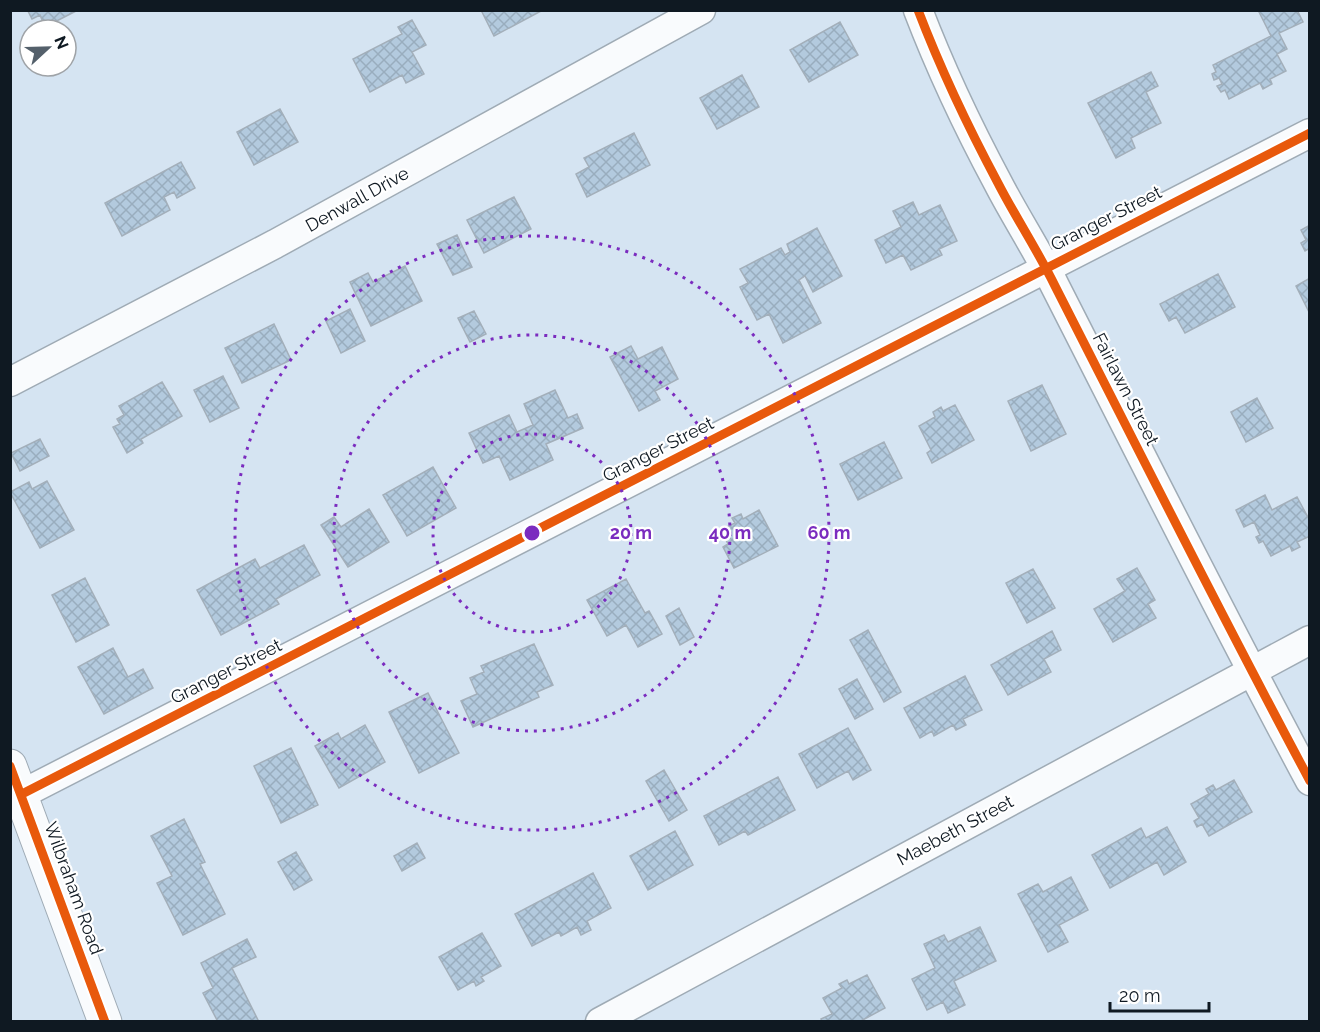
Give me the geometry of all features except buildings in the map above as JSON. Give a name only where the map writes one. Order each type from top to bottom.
[{"type":"main road","name":"Wilbraham Road","points":[[16,780],[105,1022]]},
{"type":"street","name":"Denwall Drive","points":[[10,382],[274,244],[701,10]]},
{"type":"street","name":"Fairlawn Street","points":[[918,10],[973,135],[1046,268],[1250,670],[1310,781]]},
{"type":"street","name":"Granger Street","points":[[16,780],[1046,268],[1310,133]]},
{"type":"street","name":"Maebeth Street","points":[[600,1022],[1250,670],[1310,640]]},
{"type":"cycle path","points":[[918,10],[976,141],[1048,273],[1310,781]]},
{"type":"cycle path","points":[[22,794],[1310,133]]},
{"type":"cycle path","points":[[10,766],[105,1022]]}]
